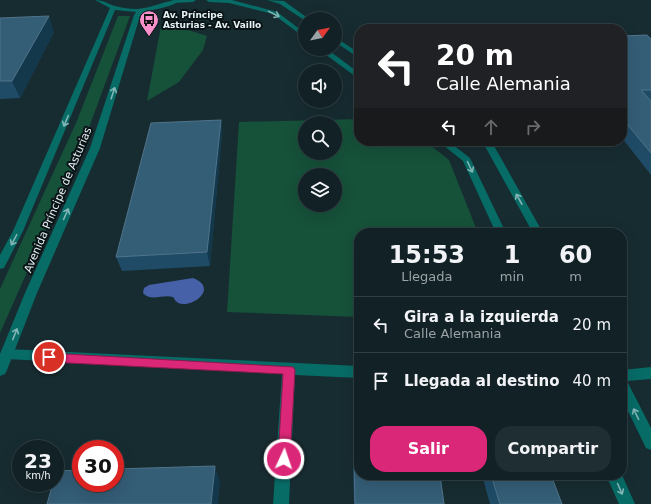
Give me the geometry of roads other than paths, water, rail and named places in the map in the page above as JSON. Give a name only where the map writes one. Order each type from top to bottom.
[{"type":"street","points":[[98,0],[103,5],[113,8],[143,10],[175,1],[194,0]]},
{"type":"street","points":[[209,0],[229,1],[275,13],[298,31]]},
{"type":"street","points":[[270,0],[282,2],[298,13]]},
{"type":"street","points":[[0,265],[18,231],[113,8]]},
{"type":"street","name":"Avenida Príncipe de Asturias","points":[[0,370],[31,293],[95,148],[137,15],[143,10]]},
{"type":"street","points":[[342,44],[354,52]]},
{"type":"street","points":[[331,56],[354,73]]},
{"type":"street","points":[[449,146],[467,160],[500,228]]},
{"type":"street","points":[[490,146],[535,228]]},
{"type":"street","points":[[7,354],[289,370],[354,372]]},
{"type":"street","points":[[281,504],[289,370]]},
{"type":"street","points":[[627,375],[651,373]]},
{"type":"street","points":[[627,395],[651,444]]},
{"type":"street","points":[[616,480],[626,504]]},
{"type":"water","points":[[193,278],[201,283],[204,288],[200,298],[188,304],[177,302],[173,297],[169,296],[150,297],[143,293],[144,288],[149,285]]},
{"type":"place","name":"Av. Príncipe Asturias - Av. Vaillo","points":[[149,37]]}]
